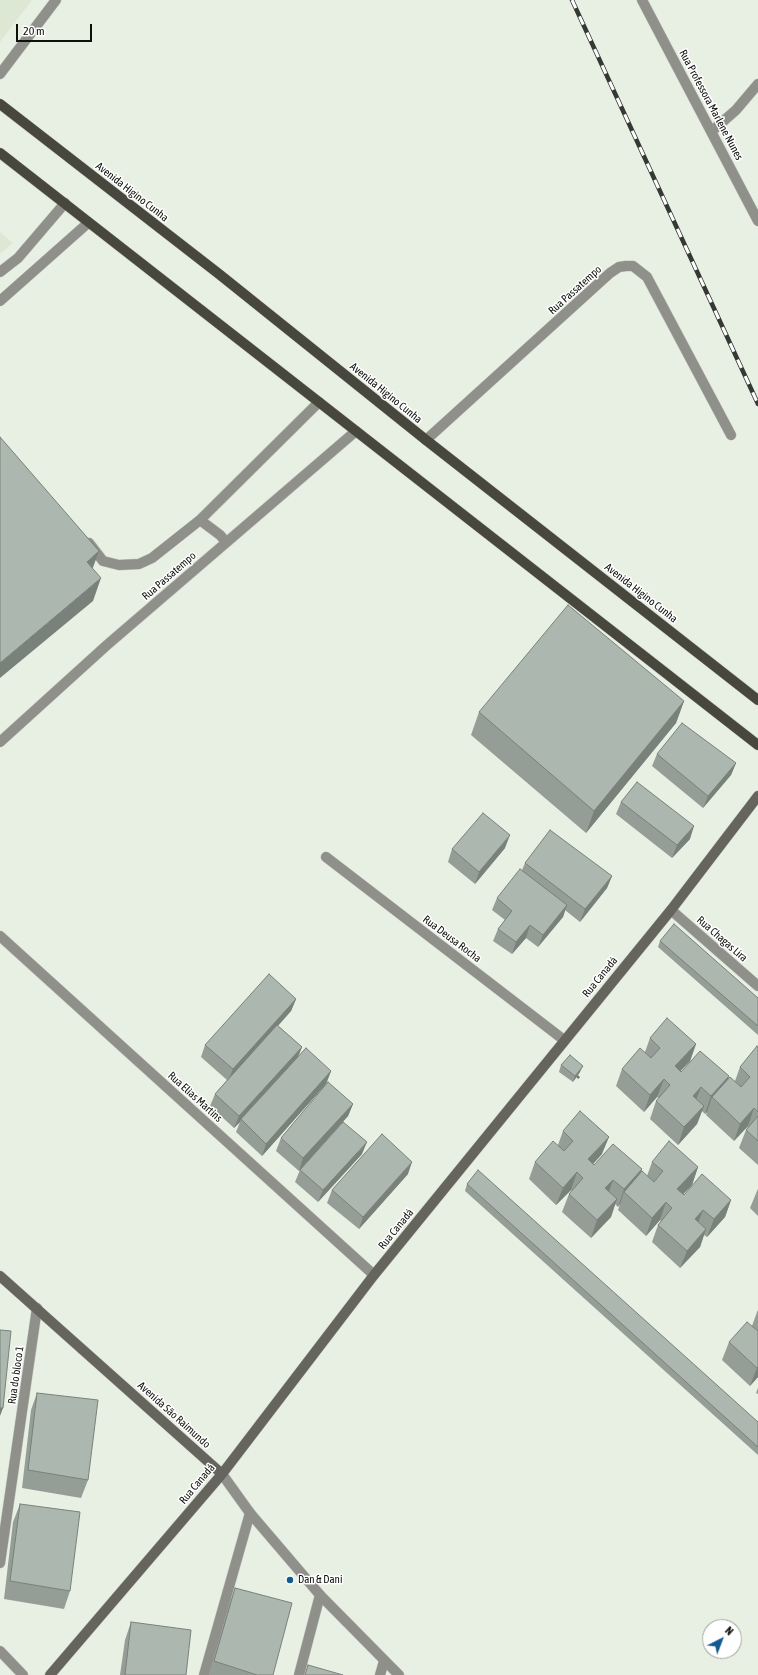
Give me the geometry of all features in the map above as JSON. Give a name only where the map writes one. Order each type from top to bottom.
[{"type":"main road","name":"Avenida Higino Cunha","points":[[0,104],[213,269],[426,440],[758,700]]},
{"type":"main road","points":[[0,153],[758,745]]},
{"type":"street","points":[[0,74],[56,0]]},
{"type":"street","name":"Rua Professora Marlene Nunes","points":[[642,0],[758,221]]},
{"type":"street","points":[[712,131],[736,110],[758,84]]},
{"type":"street","points":[[0,272],[18,258],[65,203]]},
{"type":"street","points":[[0,301],[88,223]]},
{"type":"street","name":"Rua Passatempo","points":[[426,440],[610,273],[619,267],[626,266],[633,266],[648,277],[731,435]]},
{"type":"street","points":[[82,535],[103,561],[119,565],[139,564],[152,558],[200,520],[319,402]]},
{"type":"street","name":"Rua Passatempo","points":[[0,742],[102,650],[356,431]]},
{"type":"street","points":[[200,520],[220,535],[226,542]]},
{"type":"street","name":"Rua Canadá","points":[[50,1675],[222,1474],[374,1275],[671,910],[758,796]]},
{"type":"street","name":"Rua Deusa Rocha","points":[[326,857],[564,1040]]},
{"type":"street","name":"Rua Chagas Lira","points":[[671,910],[758,986]]},
{"type":"street","name":"Rua Elias Martins","points":[[0,936],[374,1275]]},
{"type":"street","name":"Avenida São Raimundo","points":[[0,1276],[222,1474],[250,1513],[320,1594],[399,1675]]},
{"type":"street","name":"Rua do bloco 1","points":[[0,1563],[37,1308]]},
{"type":"street","points":[[204,1675],[250,1513]]},
{"type":"street","points":[[299,1675],[320,1594]]},
{"type":"street","points":[[0,1651],[23,1675]]},
{"type":"street","points":[[380,1675],[384,1661]]},
{"type":"path","points":[[577,1076],[581,1080]]},
{"type":"shaded area","points":[[0,0],[32,0],[0,42]]},
{"type":"shaded area","points":[[0,232],[13,243],[0,254]]},
{"type":"building","points":[[0,437],[99,551],[87,562],[101,578],[0,663]]},
{"type":"building","points":[[568,605],[684,701],[594,811],[479,712]]},
{"type":"building","points":[[682,723],[736,763],[708,796],[657,754]]},
{"type":"building","points":[[637,782],[694,826],[677,845],[621,802]]},
{"type":"building","points":[[483,813],[510,835],[479,872],[452,849]]},
{"type":"building","points":[[550,830],[612,876],[585,909],[525,863]]},
{"type":"building","points":[[520,869],[567,905],[543,935],[530,925],[516,942],[498,929],[512,911],[497,898]]},
{"type":"building","points":[[674,924],[758,998],[758,1026],[660,941]]},
{"type":"building","points":[[269,974],[296,999],[233,1069],[205,1045]]},
{"type":"building","points":[[667,1018],[696,1044],[675,1066],[681,1072],[700,1051],[729,1076],[711,1096],[701,1087],[693,1096],[704,1106],[684,1127],[656,1101],[670,1085],[664,1079],[650,1095],[622,1069],[640,1048],[651,1058],[660,1048],[650,1038]]},
{"type":"building","points":[[277,1025],[302,1047],[239,1116],[215,1094]]},
{"type":"building","points":[[757,1046],[758,1112],[754,1108],[740,1124],[712,1097],[730,1077],[741,1087],[750,1077],[740,1067]]},
{"type":"building","points":[[306,1048],[331,1071],[266,1144],[241,1119]]},
{"type":"building","points":[[570,1055],[583,1066],[575,1076],[561,1065]]},
{"type":"building","points":[[328,1082],[353,1104],[303,1158],[281,1138]]},
{"type":"building","points":[[580,1111],[609,1137],[588,1159],[594,1165],[613,1144],[642,1169],[624,1189],[613,1180],[605,1188],[617,1199],[597,1220],[569,1194],[583,1178],[577,1172],[563,1188],[535,1162],[553,1141],[564,1151],[573,1141],[563,1131]]},
{"type":"building","points":[[758,1116],[758,1141],[746,1130]]},
{"type":"building","points":[[343,1122],[367,1142],[323,1190],[300,1170]]},
{"type":"building","points":[[382,1134],[412,1162],[363,1217],[332,1190]]},
{"type":"building","points":[[669,1141],[698,1167],[677,1189],[684,1195],[702,1174],[731,1200],[714,1219],[703,1210],[695,1219],[706,1229],[687,1251],[658,1225],[672,1208],[666,1202],[652,1218],[624,1192],[642,1171],[654,1182],[663,1171],[652,1162]]},
{"type":"building","points":[[478,1170],[758,1422],[758,1447],[467,1184]]},
{"type":"building","points":[[747,1322],[758,1331],[757,1368],[729,1342]]},
{"type":"building","points":[[0,1330],[11,1331],[3,1408],[0,1408]]},
{"type":"building","points":[[37,1393],[98,1400],[88,1480],[28,1470]]},
{"type":"building","points":[[20,1504],[80,1512],[70,1591],[10,1581]]},
{"type":"building","points":[[235,1588],[292,1603],[273,1675],[257,1675],[214,1661]]},
{"type":"building","points":[[131,1622],[191,1630],[186,1675],[125,1675]]},
{"type":"building","points":[[308,1665],[343,1675],[305,1675]]},
{"type":"railway","points":[[572,0],[758,404]]},
{"type":"place","name":"Dan & Dani","points":[[290,1580]]}]
